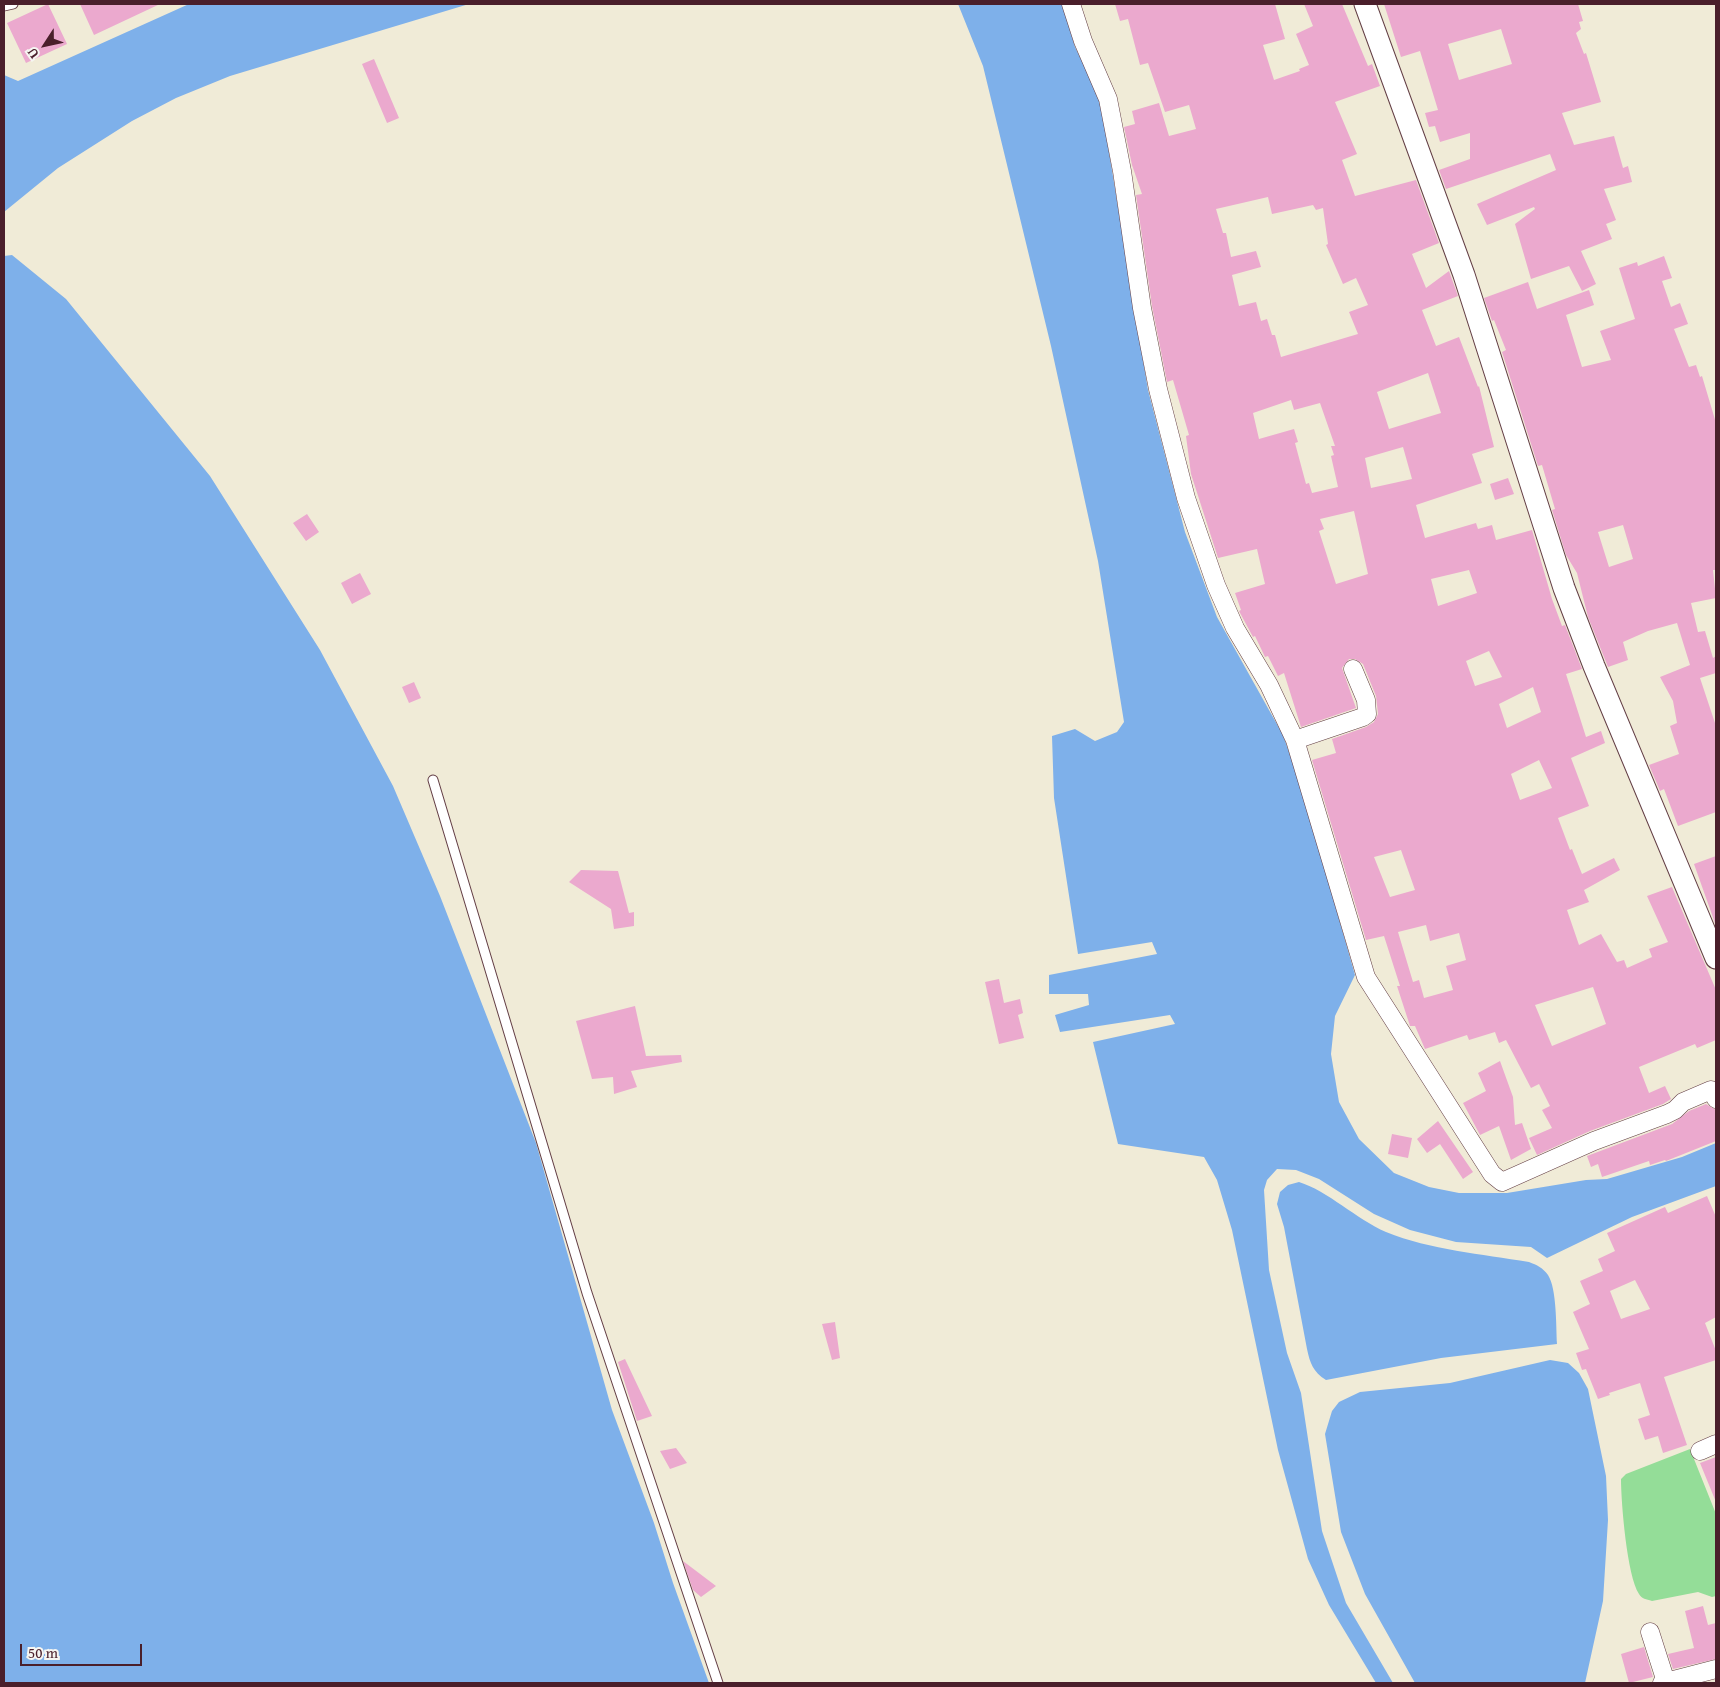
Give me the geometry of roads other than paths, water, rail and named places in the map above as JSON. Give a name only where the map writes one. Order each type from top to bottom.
[{"type":"street","points":[[1071,4],[1083,41],[1108,99],[1122,171],[1142,308],[1154,371],[1186,498],[1235,628],[1269,685],[1295,740],[1366,977],[1495,1178],[1502,1182],[1594,1142],[1667,1114],[1675,1110],[1683,1102],[1711,1090],[1716,1100]]},
{"type":"street","points":[[1366,4],[1464,275],[1564,588],[1598,676],[1716,958]]},
{"type":"street","points":[[1295,740],[1367,714],[1366,700],[1353,669]]},
{"type":"street","points":[[1700,1451],[1716,1444]]},
{"type":"street","points":[[1650,1632],[1664,1683],[1716,1669]]},
{"type":"lane","points":[[4,6],[14,4]]},
{"type":"lane","points":[[433,780],[587,1293],[718,1683]]},
{"type":"water","points":[[189,4],[469,4],[230,76],[176,98],[132,121],[58,168],[4,212],[4,75],[18,81]]},
{"type":"water","points":[[958,4],[1063,4],[1075,47],[1100,97],[1148,390],[1185,532],[1217,617],[1283,735],[1302,789],[1355,975],[1335,1016],[1331,1054],[1339,1102],[1359,1139],[1394,1173],[1429,1187],[1459,1193],[1507,1193],[1586,1180],[1607,1179],[1682,1157],[1716,1143],[1716,1186],[1632,1217],[1547,1258],[1531,1247],[1456,1242],[1410,1230],[1374,1214],[1319,1179],[1296,1170],[1277,1169],[1267,1180],[1264,1190],[1269,1270],[1287,1353],[1301,1393],[1322,1531],[1346,1603],[1393,1683],[1376,1683],[1329,1605],[1308,1559],[1278,1450],[1232,1230],[1217,1180],[1204,1157],[1118,1144],[1093,1042],[1175,1024],[1170,1015],[1060,1032],[1055,1015],[1089,1005],[1088,994],[1049,994],[1049,975],[1157,954],[1152,942],[1078,954],[1054,798],[1052,736],[1075,729],[1095,741],[1117,732],[1124,722],[1098,561],[1051,346],[983,66]]},
{"type":"water","points":[[12,255],[66,299],[210,476],[320,650],[393,786],[440,896],[536,1143],[612,1410],[654,1523],[673,1583],[709,1683],[4,1683],[4,256]]},
{"type":"water","points":[[1299,1182],[1321,1192],[1386,1232],[1403,1238],[1456,1251],[1529,1262],[1540,1267],[1548,1275],[1553,1289],[1557,1344],[1441,1358],[1326,1380],[1315,1370],[1309,1359],[1284,1227],[1277,1204],[1280,1192],[1288,1185]]},
{"type":"water","points":[[1550,1360],[1568,1363],[1579,1373],[1588,1389],[1606,1476],[1608,1520],[1603,1601],[1585,1683],[1415,1683],[1365,1594],[1341,1532],[1325,1434],[1332,1411],[1339,1402],[1360,1392],[1450,1383]]}]
